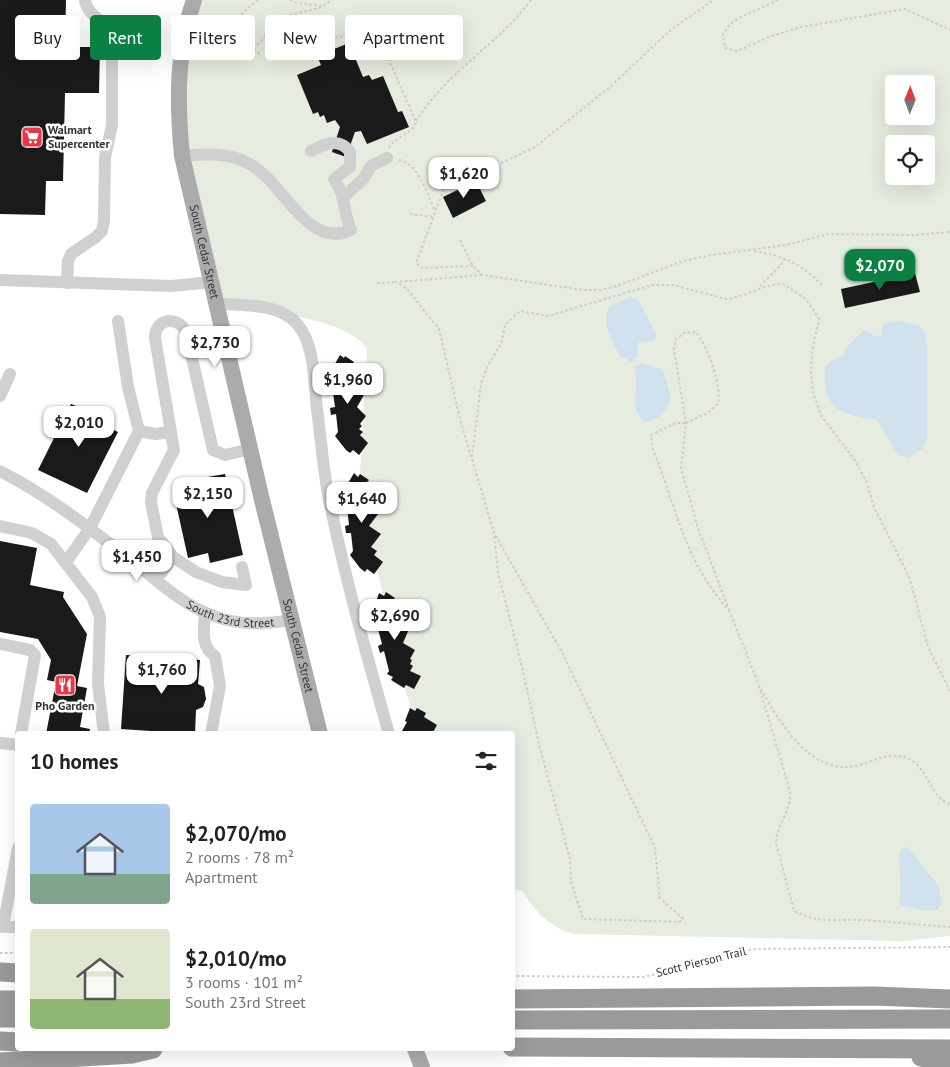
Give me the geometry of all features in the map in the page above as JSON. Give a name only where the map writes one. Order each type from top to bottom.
[{"type":"highway","points":[[0,972],[15,973]]},
{"type":"highway","points":[[874,996],[950,987]]},
{"type":"highway","points":[[515,999],[874,996],[950,999]]},
{"type":"highway","points":[[0,1000],[15,1000]]},
{"type":"highway","points":[[0,1018],[15,1018]]},
{"type":"highway","points":[[515,1020],[950,1019]]},
{"type":"highway","points":[[0,1042],[15,1042]]},
{"type":"highway","points":[[515,1047],[950,1049]]},
{"type":"highway","points":[[888,1049],[950,1063]]},
{"type":"highway","points":[[0,1062],[132,1054],[145,1051]]},
{"type":"main road","name":"South Cedar Street","points":[[194,0],[180,68],[178,105],[182,156],[319,731]]},
{"type":"main road","points":[[416,1051],[422,1067]]},
{"type":"street","points":[[67,283],[68,261],[71,254],[102,231],[104,220],[105,157],[112,125],[112,33],[107,25],[90,12],[85,0]]},
{"type":"street","points":[[182,156],[221,154],[250,164],[266,175],[310,224],[326,234],[338,235],[351,230],[346,219],[344,197],[334,179],[350,167],[351,157],[346,148],[330,143],[311,151]]},
{"type":"street","points":[[344,197],[364,178],[371,166],[390,159]]},
{"type":"street","points":[[0,280],[171,286],[211,282]]},
{"type":"street","points":[[216,304],[252,305],[281,312],[293,318],[303,334],[314,384],[328,497],[344,566],[388,731]]},
{"type":"street","points":[[66,562],[90,528],[139,431],[128,387],[118,321]]},
{"type":"street","points":[[242,567],[246,585],[214,580],[196,572],[173,557],[158,537],[151,498],[154,488],[174,450],[155,335],[160,325],[170,321],[180,323],[186,332],[214,450],[225,455],[251,449]]},
{"type":"street","points":[[0,396],[10,374]]},
{"type":"street","points":[[139,431],[156,434],[171,432]]},
{"type":"street","name":"South 23rd Street","points":[[0,471],[48,498],[90,528],[178,597],[205,613],[234,622],[254,624],[292,620]]},
{"type":"street","points":[[0,526],[32,534],[46,540],[66,562],[92,597],[100,617],[98,684],[104,731]]},
{"type":"street","points":[[156,580],[173,557]]},
{"type":"street","points":[[205,613],[205,647],[215,656],[220,686],[212,731]]},
{"type":"street","points":[[0,644],[30,650],[35,655],[22,731]]},
{"type":"street","points":[[0,743],[15,745]]},
{"type":"street","points":[[15,864],[3,926],[15,927]]},
{"type":"path","points":[[242,15],[258,0]]},
{"type":"path","points":[[290,0],[297,3],[325,6]]},
{"type":"path","points":[[255,46],[283,16],[325,6],[332,0]]},
{"type":"path","points":[[435,211],[415,170],[408,163],[390,159],[395,140],[412,130],[438,90],[499,35],[531,0]]},
{"type":"path","points":[[473,266],[422,268],[416,263],[443,192],[535,147],[611,86],[673,28],[714,0]]},
{"type":"path","points":[[778,0],[730,24],[723,34],[725,48],[738,51],[772,36],[801,27],[905,9],[950,30]]},
{"type":"path","points":[[335,39],[340,37],[372,44],[388,58],[416,122]]},
{"type":"path","points":[[255,50],[260,55]]},
{"type":"path","points":[[410,214],[433,217]]},
{"type":"path","points":[[376,283],[482,275],[583,290],[600,290],[617,286],[683,261],[712,255],[751,251],[829,234],[914,235],[950,232]]},
{"type":"path","points":[[460,240],[473,266],[482,275]]},
{"type":"path","points":[[751,251],[785,259],[805,269],[823,286]]},
{"type":"path","points":[[758,288],[785,259]]},
{"type":"path","points":[[396,282],[407,289],[439,328],[460,419],[494,533],[498,573],[540,748],[570,859],[571,882],[579,912],[583,919],[679,922],[683,919],[660,898],[655,848],[568,662],[494,533]]},
{"type":"path","points":[[472,458],[474,427],[481,384],[488,364],[502,342],[505,325],[520,311],[548,316],[652,286],[673,286],[726,299],[734,298],[758,288],[782,284],[806,299],[813,307],[819,319],[812,351],[813,393],[822,417],[854,459],[866,481],[874,507],[910,579],[928,647],[950,691]]},
{"type":"path","points":[[729,610],[717,597],[690,554],[653,449],[652,435],[676,423],[686,423],[709,412],[718,404],[720,396],[703,340],[696,332],[684,333],[676,338],[674,350],[686,423],[681,468],[698,528],[759,686],[790,791],[788,808],[776,835],[776,843],[794,911],[811,919],[825,921],[856,920],[950,927]]},
{"type":"path","points":[[759,686],[791,735],[819,761],[833,766],[846,767],[859,765],[881,756],[896,756],[908,759],[921,768],[939,797],[950,804]]},
{"type":"path","name":"Scott Pierson Trail","points":[[515,976],[643,977],[756,949],[950,947]]},
{"type":"path","points":[[0,953],[15,953]]},
{"type":"shaded area","points":[[194,0],[950,0],[950,936],[903,941],[574,934],[557,927],[544,918],[522,891],[515,889],[515,731],[419,731],[400,675],[381,585],[358,508],[367,349],[357,338],[341,329],[298,316],[216,304],[179,125],[187,60],[255,60],[255,15],[192,15]]},
{"type":"water","points":[[630,297],[638,299],[657,336],[654,341],[639,342],[637,345],[638,356],[631,362],[621,358],[609,332],[606,318],[610,306]]},
{"type":"water","points":[[900,321],[920,326],[926,334],[927,351],[927,438],[923,448],[908,458],[898,455],[877,420],[843,412],[836,407],[830,401],[825,381],[825,366],[832,360],[845,355],[846,348],[864,330],[875,336],[881,336],[883,324]]},
{"type":"water","points":[[641,363],[663,369],[671,397],[668,406],[662,414],[653,420],[644,422],[637,412],[635,404],[635,366]]},
{"type":"water","points":[[907,847],[938,885],[942,903],[937,910],[919,910],[899,904],[901,889],[899,858],[902,848]]},
{"type":"building","name":"Walmart Supercenter","points":[[0,0],[66,0],[66,15],[15,15],[15,60],[80,60],[80,47],[90,47],[90,60],[100,60],[99,93],[65,93],[63,181],[46,181],[45,215],[0,214]]},
{"type":"building","points":[[345,45],[345,60],[356,60],[363,77],[369,75],[372,80],[383,76],[398,112],[402,111],[409,127],[367,144],[361,131],[355,132],[346,157],[332,152],[340,127],[335,120],[327,123],[324,115],[320,117],[318,112],[313,114],[297,75],[321,65],[319,60],[335,60],[335,49]]},
{"type":"building","points":[[476,181],[486,201],[453,218],[443,197]]},
{"type":"building","points":[[915,273],[920,292],[845,308],[841,289]]},
{"type":"building","points":[[340,355],[354,362],[351,365],[361,374],[354,386],[364,395],[357,407],[366,416],[359,429],[363,432],[360,435],[368,443],[359,455],[353,450],[350,453],[346,450],[335,436],[338,432],[336,414],[331,415],[330,408],[335,407],[331,379],[328,376]]},
{"type":"building","points":[[71,404],[109,419],[106,426],[118,432],[87,493],[38,470]]},
{"type":"building","points":[[354,473],[358,477],[360,474],[369,480],[365,484],[376,492],[367,505],[378,514],[369,526],[381,534],[371,547],[377,551],[374,555],[383,562],[374,574],[367,569],[365,572],[350,555],[353,551],[351,533],[346,533],[345,526],[349,525],[346,498],[343,495],[349,487],[347,485]]},
{"type":"building","points":[[225,474],[243,555],[210,563],[208,553],[188,558],[173,490],[192,486],[190,480]]},
{"type":"building","points":[[0,541],[37,548],[30,585],[64,592],[63,597],[87,634],[77,686],[87,688],[80,727],[90,729],[90,731],[47,731],[56,682],[47,680],[51,660],[38,639],[0,632]]},
{"type":"building","points":[[386,592],[395,598],[392,602],[406,610],[399,623],[409,629],[403,643],[415,650],[410,659],[412,660],[410,664],[413,666],[410,671],[421,676],[414,689],[406,685],[404,688],[391,680],[393,677],[387,674],[389,671],[384,651],[380,653],[378,646],[382,644],[375,618],[371,616],[379,593],[384,596]]},
{"type":"building","points":[[126,655],[200,660],[198,684],[204,687],[206,699],[203,707],[196,710],[195,731],[121,729]]},
{"type":"building","points":[[410,708],[415,711],[417,708],[426,713],[424,717],[437,725],[434,731],[402,731],[407,722],[405,721]]},
{"type":"place","name":"Walmart Supercenter","points":[[32,137]]},
{"type":"place","name":"Pho Garden","points":[[65,685]]}]
